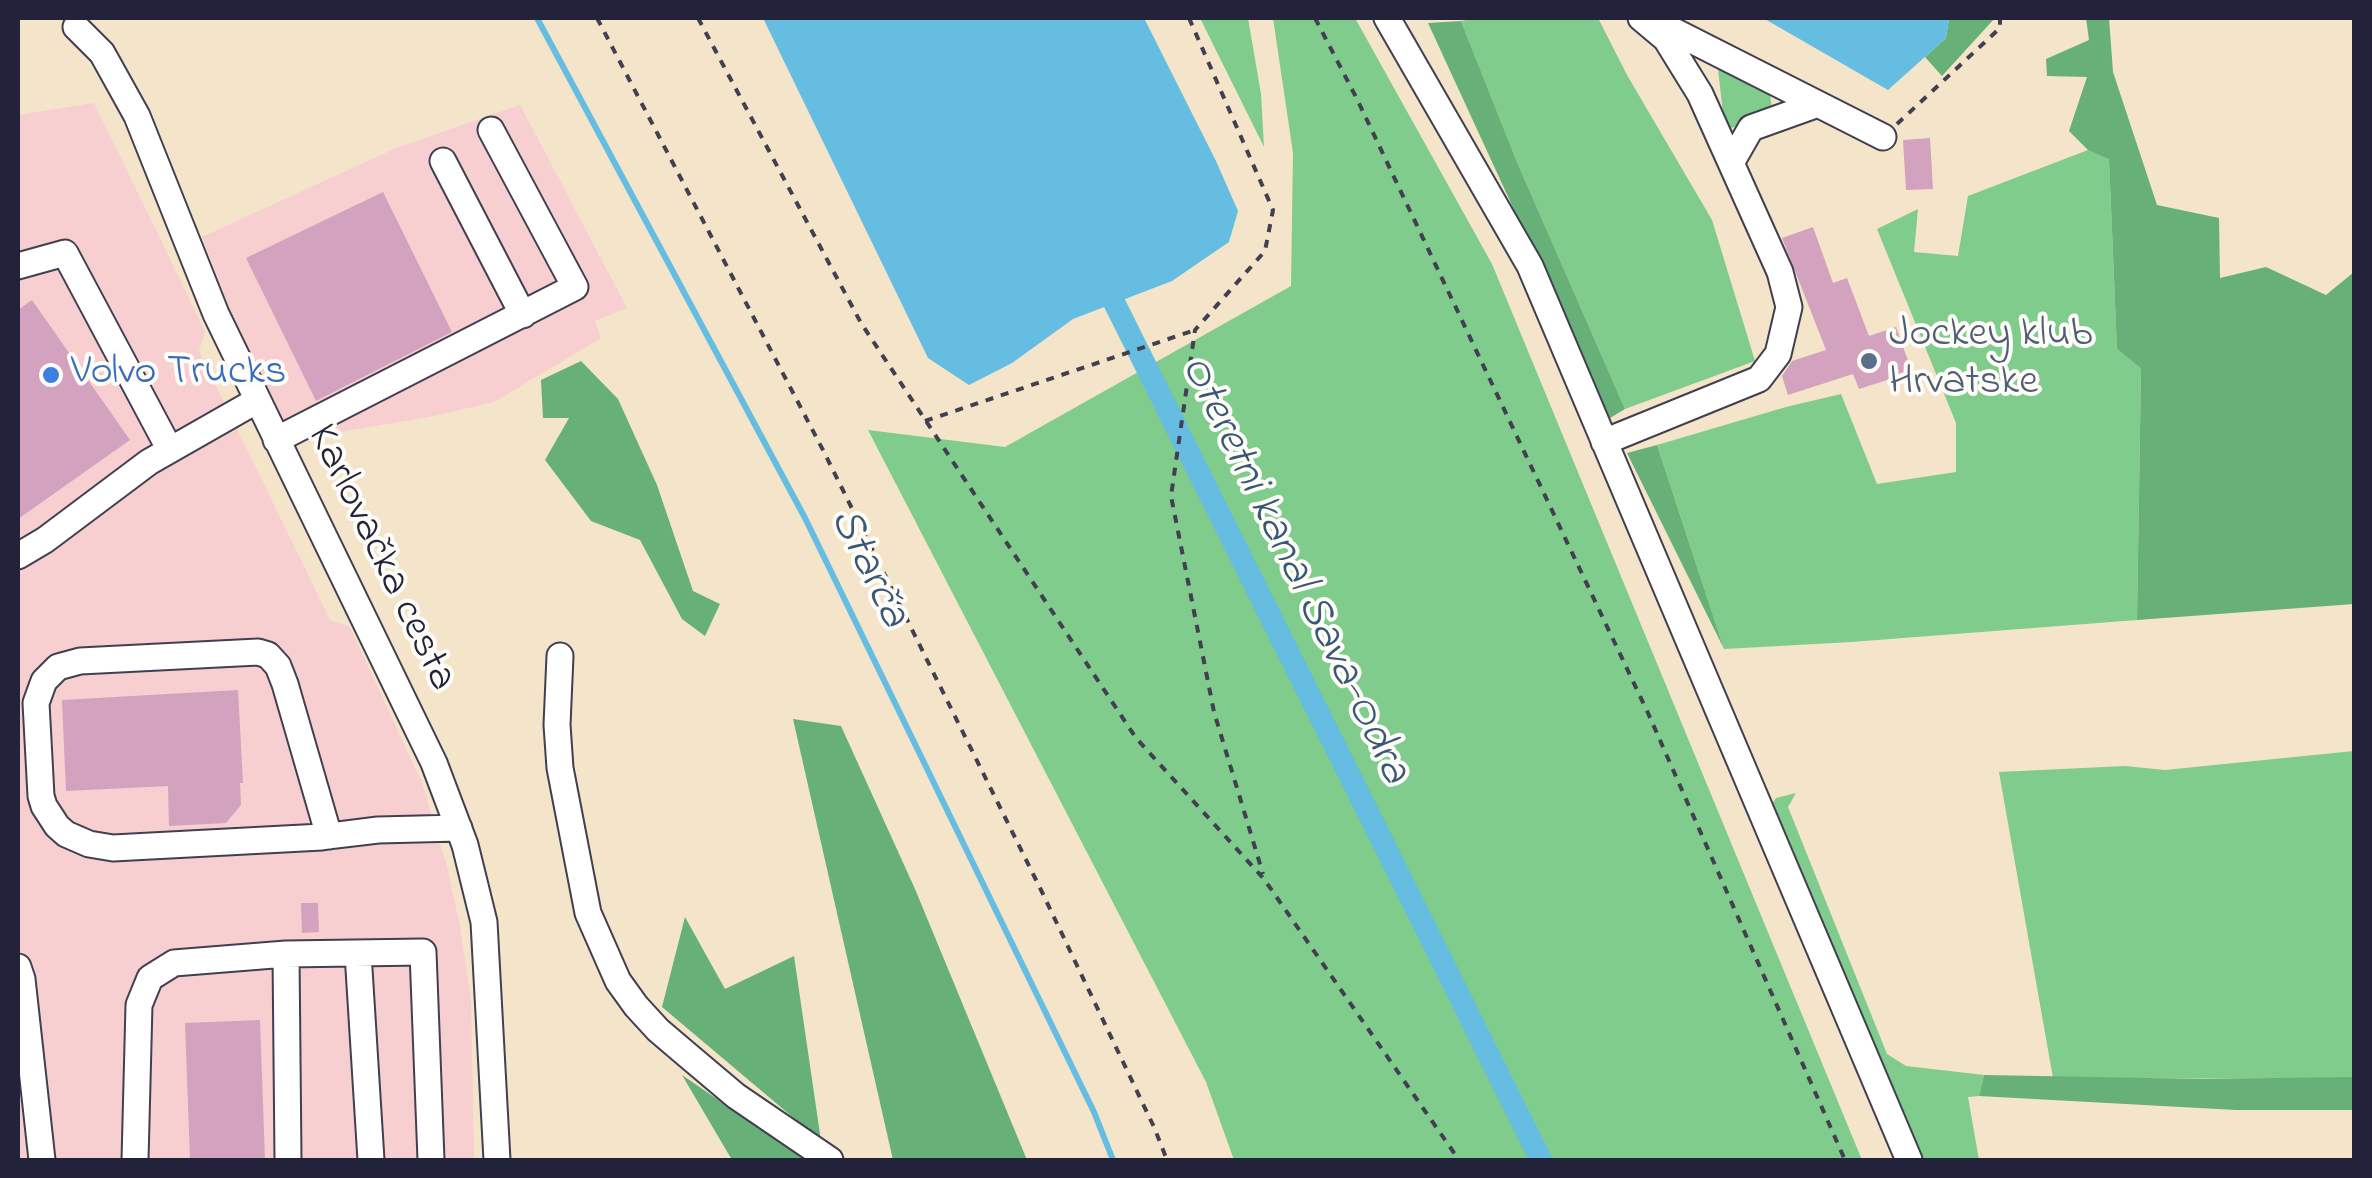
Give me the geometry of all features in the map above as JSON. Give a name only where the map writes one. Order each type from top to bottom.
[{"type":"street","points":[[1390,18],[1530,266],[1909,1160]]},
{"type":"street","points":[[1644,18],[1882,137]]},
{"type":"street","points":[[1604,442],[1760,379],[1778,354],[1789,307],[1780,272],[1700,94],[1666,39],[1644,18]]},
{"type":"street","name":"Karlovačka cesta","points":[[76,27],[102,53],[137,116],[216,314],[427,748],[466,844],[484,922],[497,1160]]},
{"type":"street","points":[[1731,163],[1751,128],[1818,104]]},
{"type":"street","points":[[276,440],[576,288],[491,130]]},
{"type":"street","points":[[443,161],[523,314]]},
{"type":"street","points":[[18,266],[65,253],[170,450]]},
{"type":"street","points":[[18,556],[149,462],[256,401]]},
{"type":"street","points":[[329,836],[282,674],[268,656],[249,653],[80,661],[58,667],[44,681],[36,702],[44,806],[58,826],[77,840],[114,848],[329,836],[378,830],[459,828]]},
{"type":"street","points":[[560,656],[560,768],[588,913],[618,982],[658,1030],[724,1085],[830,1160]]},
{"type":"street","points":[[135,1160],[140,1005],[150,978],[174,962],[286,954],[423,952],[431,1160]]},
{"type":"street","points":[[358,953],[371,1160]]},
{"type":"street","points":[[286,954],[288,1160]]},
{"type":"street","points":[[18,967],[42,1160]]},
{"type":"path","points":[[597,18],[842,487],[1042,892],[1167,1160]]},
{"type":"path","points":[[698,18],[861,324],[1136,738],[1264,879],[1459,1160]]},
{"type":"path","points":[[925,420],[1195,330],[1266,251],[1274,210],[1189,18]]},
{"type":"path","points":[[1314,18],[1357,99],[1648,713],[1846,1160]]},
{"type":"path","points":[[1882,137],[2000,28],[2000,18]]},
{"type":"path","points":[[1195,330],[1171,496],[1214,712],[1264,879]]},
{"type":"shaded area","points":[[94,103],[205,331],[199,351],[330,620],[350,627],[422,783],[448,870],[471,1001],[474,1160],[18,1160],[18,115]]},
{"type":"shaded area","points":[[520,105],[627,308],[595,321],[601,338],[494,402],[292,440],[235,324],[202,237],[396,148]]},
{"type":"green space","points":[[1200,18],[1248,18],[1261,94],[1264,147]]},
{"type":"green space","points":[[1273,18],[1355,18],[1492,264],[1862,1160],[1234,1160],[1206,1082],[868,430],[1005,447],[1291,286],[1293,153]]},
{"type":"green space","points":[[1598,18],[1712,220],[1755,361],[1625,409],[1517,162],[1461,21]]},
{"type":"green space","points":[[1949,18],[1995,18],[1942,76],[1925,57],[1946,38]]},
{"type":"green space","points":[[2086,18],[2109,18],[2113,72],[2157,205],[2219,218],[2220,278],[2266,267],[2326,295],[2354,272],[2354,604],[2137,620],[2141,368],[2117,349],[2109,159],[2088,150],[2069,131],[2087,77],[2047,76],[2046,59],[2089,40]]},
{"type":"green space","points":[[1461,21],[1517,162],[1625,409],[1610,418],[1428,23]]},
{"type":"green space","points":[[1718,69],[1770,93],[1772,110],[1725,131]]},
{"type":"green space","points":[[2088,150],[2109,158],[2117,349],[2141,367],[2137,620],[1724,649],[1657,445],[1841,394],[1877,484],[1956,472],[1956,423],[1877,229],[1918,209],[1914,252],[1958,256],[1968,196]]},
{"type":"green space","points":[[581,361],[618,399],[657,485],[693,591],[720,604],[705,636],[682,619],[640,540],[591,521],[545,460],[569,418],[543,418],[541,380]]},
{"type":"green space","points":[[1657,445],[1724,649],[1627,453]]},
{"type":"green space","points":[[793,719],[841,726],[915,889],[1027,1160],[893,1160]]},
{"type":"green space","points":[[2354,751],[2354,1077],[2053,1078],[1999,772],[2125,766],[2165,770]]},
{"type":"green space","points":[[1796,793],[1788,807],[1887,1054],[1906,1066],[1984,1075],[1979,1096],[1968,1097],[1979,1160],[1917,1160],[1772,804],[1776,798]]},
{"type":"green space","points":[[685,917],[725,989],[794,956],[821,1141],[662,1007]]},
{"type":"green space","points":[[682,1075],[806,1160],[732,1160]]},
{"type":"green space","points":[[1984,1075],[2354,1077],[2354,1110],[2236,1110],[1979,1096]]},
{"type":"water","points":[[763,18],[1144,18],[1238,211],[1229,242],[1172,281],[1073,319],[1012,363],[969,385],[928,358]]},
{"type":"water","points":[[1763,18],[1949,18],[1946,38],[1888,90]]},
{"type":"building","points":[[1930,138],[1933,189],[1906,190],[1903,140]]},
{"type":"building","points":[[383,192],[452,332],[316,401],[246,258]]},
{"type":"building","points":[[1813,227],[1833,283],[1847,278],[1869,336],[1896,327],[1912,372],[1859,389],[1853,374],[1788,395],[1782,376],[1792,361],[1826,350],[1782,238]]},
{"type":"building","name":"Volvo Trucks","points":[[32,300],[130,440],[18,519],[18,310]]},
{"type":"building","points":[[238,690],[243,783],[241,805],[226,823],[169,826],[168,786],[66,791],[62,700]]},
{"type":"building","points":[[301,903],[318,903],[319,932],[302,933]]},
{"type":"building","points":[[260,1020],[265,1160],[190,1160],[185,1023]]},
{"type":"waterway","name":"Starča","points":[[537,18],[805,518],[1094,1112],[1113,1160]]},
{"type":"waterway","name":"Oteretni kanal Sava-Odra","points":[[1101,276],[1541,1160]]},
{"type":"place","name":"Jockey klub Hrvatske","points":[[1869,361]]},
{"type":"place","name":"Volvo Trucks","points":[[51,375]]}]
